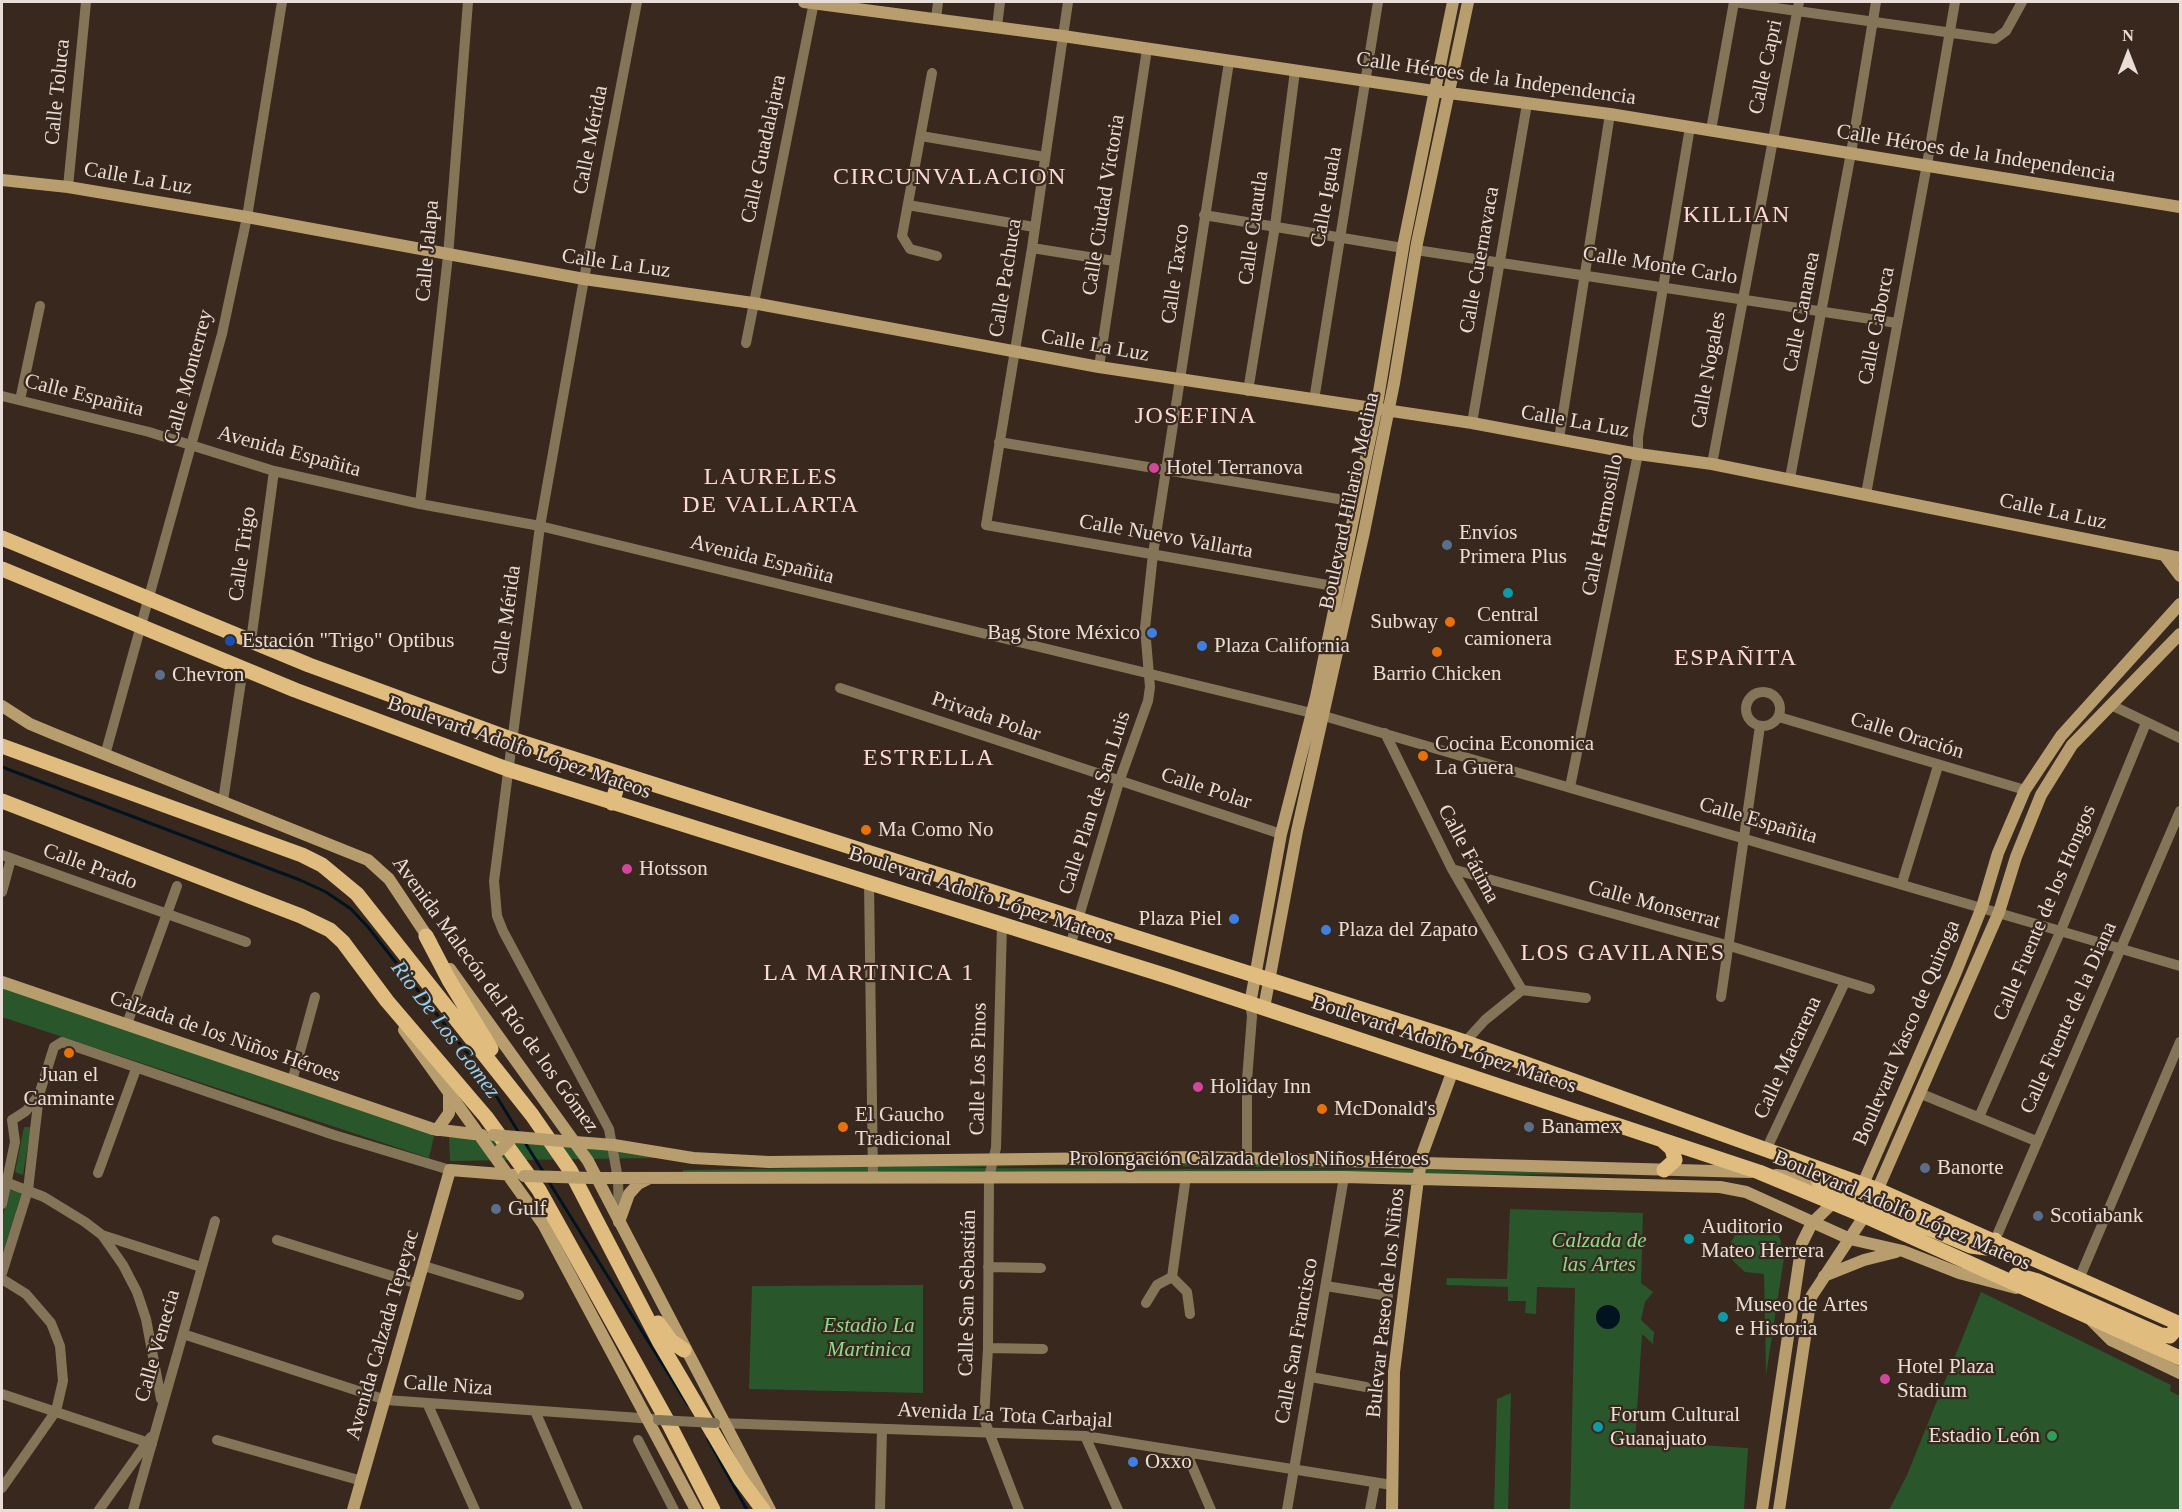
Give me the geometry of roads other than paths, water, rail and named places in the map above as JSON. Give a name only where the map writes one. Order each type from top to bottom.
[{"type":"main road","name":"Boulevard Adolfo López Mateos","points":[[2,538],[251,641],[511,739],[1465,1042],[1766,1150],[1869,1198],[1995,1240],[2180,1324]]},
{"type":"main road","name":"Boulevard Adolfo López Mateos","points":[[2,569],[378,722],[507,769],[869,882],[1070,946],[1255,1009],[1453,1070],[1759,1172],[1832,1202],[1869,1198],[1975,1267],[2181,1358]]},
{"type":"main road","name":"Avenida Malecón del Río de los Gómez","points":[[2,746],[273,843],[322,865],[357,894],[379,918],[532,1115],[570,1170],[665,1352],[740,1479],[763,1510]]},
{"type":"main road","points":[[612,803],[621,774]]},
{"type":"main road","points":[[2,801],[318,923],[343,942],[387,1000],[474,1102],[539,1191],[669,1424],[713,1510]]},
{"type":"main road","points":[[426,936],[449,980],[532,1115]]},
{"type":"main road","points":[[1660,1138],[1672,1149],[1675,1160],[1664,1170]]},
{"type":"main road","points":[[570,1170],[585,1187],[659,1325],[671,1341],[684,1350]]},
{"type":"main road","points":[[1819,1182],[1849,1194],[1869,1198]]},
{"type":"main road","points":[[1975,1267],[2007,1272],[2038,1281],[2161,1335],[2170,1336],[2180,1324]]},
{"type":"street","name":"Calle Toluca","points":[[68,187],[86,2]]},
{"type":"street","name":"Calle Monterrey","points":[[105,755],[222,334],[247,217],[282,2]]},
{"type":"street","name":"Calle Jalapa","points":[[420,504],[448,256],[468,2]]},
{"type":"street","name":"Calle Mérida","points":[[620,1222],[614,1145],[604,1119],[497,916],[494,881],[540,526],[584,279],[638,2]]},
{"type":"street","name":"Calle Héroes de la Independencia","points":[[810,2],[1610,114],[1979,172],[2181,207]]},
{"type":"street","name":"Calle Guadalajara","points":[[746,343],[810,2]]},
{"type":"street","points":[[936,19],[938,2]]},
{"type":"street","points":[[997,27],[1000,2]]},
{"type":"street","name":"Calle Pachuca","points":[[986,525],[1032,248],[1068,2]]},
{"type":"street","name":"Calle Iguala","points":[[1314,400],[1378,2]]},
{"type":"street","name":"Boulevard Hilario Medina","points":[[1255,1009],[1297,831],[1356,502],[1381,411],[1403,248],[1453,2]]},
{"type":"street","name":"Boulevard Hilario Medina","points":[[1262,977],[1281,834],[1318,715],[1468,2]]},
{"type":"street","points":[[1711,130],[1734,2],[1798,6],[1872,23],[1995,39],[2006,31],[2022,2]]},
{"type":"street","name":"Calle Cananea","points":[[1790,478],[1851,153],[1875,2]]},
{"type":"street","name":"Calle Caborca","points":[[1866,494],[1955,2]]},
{"type":"street","name":"Calle Capri","points":[[1771,141],[1798,6]]},
{"type":"street","name":"Calle Ciudad Victoria","points":[[1099,368],[1147,49]]},
{"type":"street","name":"Calle Taxco","points":[[1148,671],[1145,628],[1153,554],[1229,62]]},
{"type":"street","name":"Calle Cuautla","points":[[1248,391],[1275,226],[1295,71]]},
{"type":"street","points":[[932,73],[902,230],[904,242],[910,249],[937,256]]},
{"type":"street","name":"Calle Cuernavaca","points":[[1472,423],[1527,104]]},
{"type":"street","points":[[1558,439],[1610,114]]},
{"type":"street","name":"Calle Hermosillo","points":[[1570,787],[1638,454],[1638,437],[1662,286],[1690,127]]},
{"type":"street","points":[[921,136],[1045,157]]},
{"type":"street","name":"Calle Nogales","points":[[1712,464],[1771,141]]},
{"type":"street","name":"Calle La Luz","points":[[2,180],[68,187],[247,217],[448,256],[584,279],[753,303],[1099,368],[1472,423],[1638,454],[1712,464],[2181,558]]},
{"type":"street","points":[[908,205],[1034,227]]},
{"type":"street","points":[[1204,215],[1403,248]]},
{"type":"street","points":[[1032,248],[1114,261]]},
{"type":"street","name":"Calle Monte Carlo","points":[[1416,250],[1898,323]]},
{"type":"street","points":[[20,400],[40,306]]},
{"type":"street","name":"Calle Españita","points":[[2,396],[191,445]]},
{"type":"street","points":[[999,442],[1356,502]]},
{"type":"street","name":"Avenida Españita","points":[[191,445],[274,471],[420,504],[540,526],[1148,671],[1318,715]]},
{"type":"street","name":"Calle Trigo","points":[[251,641],[274,471]]},
{"type":"street","name":"Calle Nuevo Vallarta","points":[[986,525],[1339,587]]},
{"type":"street","points":[[2164,555],[2181,576]]},
{"type":"street","name":"Boulevard Vasco de Quiroga","points":[[1869,1198],[1923,1047],[1982,907],[1998,853],[2025,790],[2044,759],[2075,719],[2181,604]]},
{"type":"street","name":"Boulevard Vasco de Quiroga","points":[[1779,1510],[1806,1319],[1811,1298],[1823,1276],[1850,1239],[1919,1093],[1998,912],[2016,857],[2041,795],[2057,765],[2072,745],[2181,634]]},
{"type":"street","points":[[223,801],[243,668]]},
{"type":"street","name":"Calle Plan de San Luis","points":[[1070,946],[1119,782],[1148,701],[1148,671]]},
{"type":"street","name":"Privada Polar","points":[[840,688],[1119,782]]},
{"type":"street","points":[[1767,692],[1777,699],[1780,705],[1779,717],[1771,724],[1760,726],[1751,721],[1746,712],[1748,701],[1756,693],[1767,692]]},
{"type":"street","points":[[2111,705],[2181,738]]},
{"type":"street","name":"Avenida Malecón del Río de los Gómez","points":[[2,706],[30,724],[368,860],[390,879],[426,936],[576,1142],[620,1222],[719,1424],[770,1510]]},
{"type":"street","name":"Calle Españita","points":[[1318,715],[2181,966]]},
{"type":"street","name":"Calle Oración","points":[[1779,717],[2025,790]]},
{"type":"street","name":"Calle Fuente de los Hongos","points":[[1979,1117],[2061,930],[2146,723]]},
{"type":"street","points":[[1721,997],[1746,838],[1760,726]]},
{"type":"street","name":"Calle Fátima","points":[[1384,733],[1452,869],[1522,990]]},
{"type":"street","points":[[2044,759],[2057,765]]},
{"type":"street","points":[[1902,883],[1938,766]]},
{"type":"street","name":"Calle Polar","points":[[1119,782],[1281,834]]},
{"type":"street","name":"Calle Fuente de la Diana","points":[[1995,1240],[2181,811]]},
{"type":"street","points":[[2,892],[6,857]]},
{"type":"street","name":"Calle Prado","points":[[6,857],[246,942]]},
{"type":"street","name":"Calle Monserrat","points":[[1452,869],[1730,946],[1870,989]]},
{"type":"street","points":[[869,882],[873,1178]]},
{"type":"street","points":[[127,1024],[177,886]]},
{"type":"street","name":"Calle Los Pinos","points":[[989,1177],[995,1161],[1002,925]]},
{"type":"street","name":"Calzada de los Niños Héroes","points":[[2,982],[436,1130]]},
{"type":"street","name":"Calle Macarena","points":[[1766,1150],[1845,982]]},
{"type":"street","points":[[1465,1042],[1485,1020],[1522,990],[1586,998]]},
{"type":"street","points":[[292,1081],[315,997]]},
{"type":"street","points":[[387,1000],[409,1038],[479,1134],[498,1154],[543,1224],[653,1419],[696,1510]]},
{"type":"street","points":[[1247,1158],[1247,1080],[1255,1009]]},
{"type":"street","points":[[2,1273],[28,1190],[39,1095],[54,1047],[62,1042],[334,1136],[450,1170]]},
{"type":"street","points":[[2079,1279],[2181,1042]]},
{"type":"street","points":[[1923,1047],[1936,1052]]},
{"type":"street","points":[[98,1173],[136,1069]]},
{"type":"street","name":"Bulevar Paseo de los Niños","points":[[1392,1510],[1394,1372],[1418,1179],[1421,1162],[1453,1070]]},
{"type":"street","points":[[436,1130],[449,1113],[449,1092]]},
{"type":"street","points":[[1919,1093],[2036,1141]]},
{"type":"street","points":[[2,1204],[15,1142],[7,1118],[26,1111],[39,1095]]},
{"type":"street","name":"Prolongación Calzada de los Niños Héroes","points":[[436,1130],[614,1145],[704,1158],[768,1162],[1247,1158],[1759,1172],[1819,1182],[1869,1198]]},
{"type":"street","points":[[498,1154],[513,1137]]},
{"type":"street","name":"Prolongación Calzada de los Niños Héroes","points":[[450,1170],[524,1176],[618,1179],[1344,1177],[1720,1187],[1746,1192],[1850,1239],[1903,1251],[1959,1273],[2001,1286],[2029,1290]]},
{"type":"street","name":"Avenida Calzada Tepeyac","points":[[352,1510],[386,1400],[450,1170]]},
{"type":"street","points":[[1186,1176],[1173,1276],[1187,1292],[1190,1314]]},
{"type":"street","name":"Calle San Sebastián","points":[[989,1177],[988,1348],[984,1419],[1019,1510]]},
{"type":"street","name":"Calle San Francisco","points":[[1287,1510],[1344,1177]]},
{"type":"street","points":[[620,1222],[628,1194],[638,1184],[648,1179]]},
{"type":"street","points":[[8,1183],[28,1190],[68,1210],[102,1235],[201,1267]]},
{"type":"street","points":[[1762,1510],[1802,1243],[1812,1222],[1832,1202],[1849,1194]]},
{"type":"street","name":"Calle Venecia","points":[[133,1510],[150,1441],[216,1221]]},
{"type":"street","points":[[102,1235],[123,1265],[137,1292],[146,1319],[161,1403]]},
{"type":"street","points":[[277,1240],[418,1284]]},
{"type":"street","points":[[1823,1276],[1864,1260],[1903,1251]]},
{"type":"street","points":[[424,1266],[519,1295]]},
{"type":"street","points":[[988,1267],[1041,1268]]},
{"type":"street","points":[[1146,1303],[1157,1285],[1173,1276]]},
{"type":"street","points":[[2,1279],[36,1302],[57,1334],[62,1358],[63,1381],[56,1412],[2,1488]]},
{"type":"street","points":[[1326,1286],[1388,1296]]},
{"type":"street","points":[[2087,1316],[2111,1340],[2181,1373]]},
{"type":"street","name":"Calle Niza","points":[[183,1334],[386,1400],[428,1405],[653,1419]]},
{"type":"street","points":[[988,1348],[1043,1349]]},
{"type":"street","points":[[1311,1377],[1366,1387]]},
{"type":"street","points":[[2,1394],[150,1441],[99,1510]]},
{"type":"street","points":[[428,1405],[475,1510]]},
{"type":"street","points":[[535,1411],[578,1510]]},
{"type":"street","name":"Avenida La Tota Carbajal","points":[[653,1419],[719,1424],[1086,1436],[1392,1485]]},
{"type":"street","points":[[880,1510],[882,1429]]},
{"type":"street","points":[[1086,1436],[1118,1510]]},
{"type":"street","points":[[217,1440],[362,1481]]},
{"type":"street","points":[[638,1440],[674,1510]]},
{"type":"street","points":[[1186,1452],[1211,1510]]},
{"type":"street","points":[[1370,1510],[1375,1483]]},
{"type":"water","points":[[1608,1305],[1616,1309],[1620,1317],[1616,1325],[1608,1329],[1600,1325],[1596,1317],[1600,1309]]},
{"type":"waterway","name":"Rio De Los Gomez","points":[[2,767],[300,880],[326,892],[351,909],[368,927],[479,1068],[519,1133]]},
{"type":"waterway","name":"Rio De Los Gomez","points":[[524,1141],[544,1173]]},
{"type":"waterway","name":"Rio De Los Gomez","points":[[549,1182],[688,1405]]},
{"type":"waterway","name":"Rio De Los Gomez","points":[[708,1439],[747,1510]]},
{"type":"place","name":"Hotel Terranova","points":[[1154,468]]},
{"type":"place","name":"Envíos Primera Plus","points":[[1447,545]]},
{"type":"place","name":"Central camionera","points":[[1508,593]]},
{"type":"place","name":"Subway","points":[[1450,622]]},
{"type":"place","name":"Bag Store México","points":[[1152,633]]},
{"type":"place","name":"Estación \"Trigo\" Optibus","points":[[230,641]]},
{"type":"place","name":"Plaza California","points":[[1202,646]]},
{"type":"place","name":"Barrio Chicken","points":[[1437,652]]},
{"type":"place","name":"Chevron","points":[[160,675]]},
{"type":"place","name":"Cocina Economica La Guera","points":[[1423,756]]},
{"type":"place","name":"Ma Como No","points":[[866,830]]},
{"type":"place","name":"Hotsson","points":[[627,869]]},
{"type":"place","name":"Plaza Piel","points":[[1234,919]]},
{"type":"place","name":"Plaza del Zapato","points":[[1326,930]]},
{"type":"place","name":"Juan el Caminante","points":[[69,1053]]},
{"type":"place","name":"Holiday Inn","points":[[1198,1087]]},
{"type":"place","name":"McDonald's","points":[[1322,1109]]},
{"type":"place","name":"El Gaucho Tradicional","points":[[843,1127]]},
{"type":"place","name":"Banamex","points":[[1529,1127]]},
{"type":"place","name":"Banorte","points":[[1925,1168]]},
{"type":"place","name":"Gulf","points":[[496,1209]]},
{"type":"place","name":"Scotiabank","points":[[2038,1216]]},
{"type":"place","name":"Auditorio Mateo Herrera","points":[[1689,1239]]},
{"type":"place","name":"Museo de Artes e Historia","points":[[1723,1317]]},
{"type":"place","name":"Hotel Plaza Stadium","points":[[1885,1379]]},
{"type":"place","name":"Forum Cultural Guanajuato","points":[[1598,1427]]},
{"type":"place","name":"Estadio León","points":[[2052,1436]]},
{"type":"place","name":"Oxxo","points":[[1133,1462]]},
{"type":"district","name":"CIRCUNVALACION","points":[[950,178]]},
{"type":"district","name":"KILLIAN","points":[[1737,216]]},
{"type":"district","name":"JOSEFINA","points":[[1196,417]]},
{"type":"district","name":"LAURELES DE VALLARTA","points":[[771,492]]},
{"type":"district","name":"ESPAÑITA","points":[[1736,659]]},
{"type":"district","name":"ESTRELLA","points":[[929,759]]},
{"type":"district","name":"LOS GAVILANES","points":[[1623,954]]},
{"type":"district","name":"LA MARTINICA 1","points":[[869,974]]},
{"type":"park label","name":"Calzada de las Artes","points":[[1599,1253]]},
{"type":"park label","name":"Estadio La Martinica","points":[[869,1338]]}]
